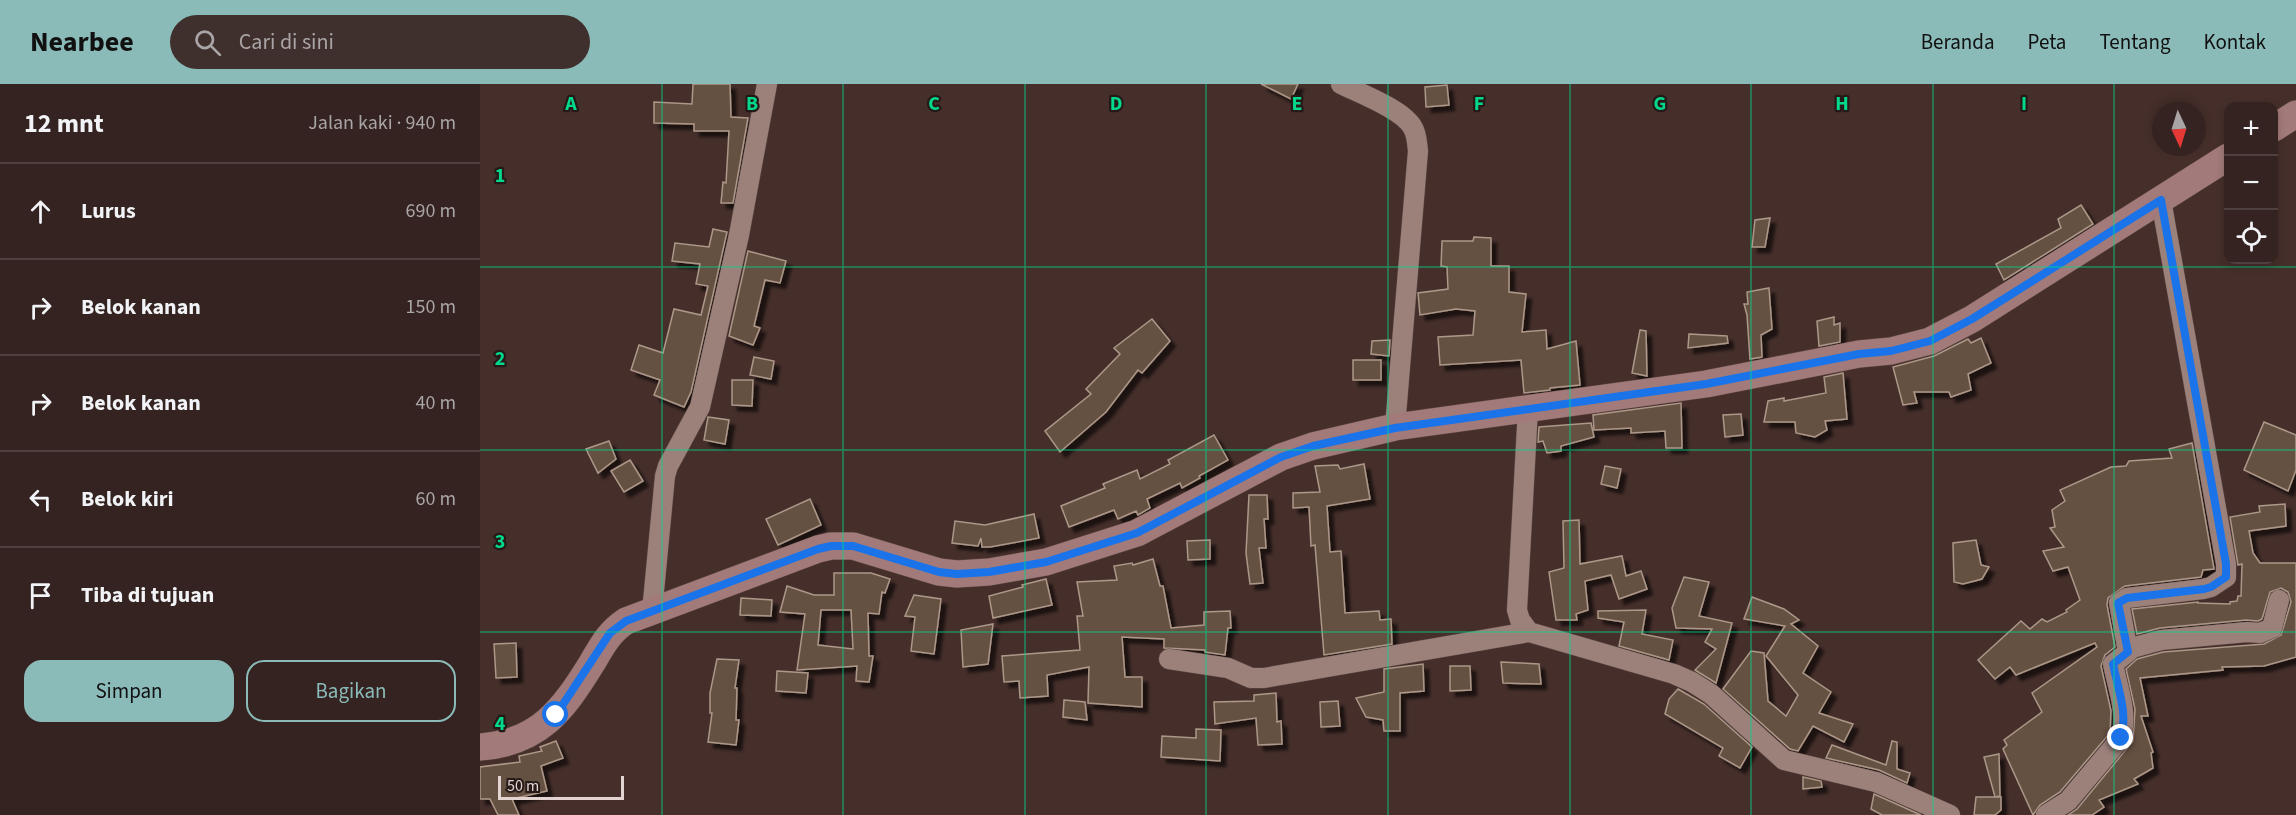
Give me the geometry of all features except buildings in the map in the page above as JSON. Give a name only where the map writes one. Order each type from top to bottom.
[{"type":"street","points":[[652,612],[665,476],[699,407],[739,235],[767,84]]},
{"type":"street","points":[[1341,84],[1400,114],[1411,124],[1417,138],[1418,151],[1395,428]]},
{"type":"street","points":[[2278,125],[2296,114]]},
{"type":"street","points":[[480,747],[496,746],[531,734],[556,715],[610,633],[626,621],[788,559],[831,546],[853,546],[939,572],[957,574],[989,572],[1061,558],[1137,533],[1281,457],[1313,446],[1395,428],[1706,384],[1859,354],[1891,351],[1930,341],[1972,319],[2224,160]]},
{"type":"street","points":[[2046,815],[2068,801],[2121,738],[2124,728],[2124,712],[2113,664],[2128,654],[2128,649],[2118,603],[2127,598],[2211,587],[2226,577],[2226,564],[2161,200]]},
{"type":"street","points":[[1528,408],[1517,610],[1520,620],[1529,632]]},
{"type":"street","points":[[2128,649],[2161,640],[2247,632],[2260,633],[2272,628],[2279,600]]},
{"type":"street","points":[[1169,659],[1228,668],[1251,678],[1264,678],[1529,632],[1674,674],[1711,694],[1784,760],[1876,782],[1950,815]]},
{"type":"route","points":[[556,715],[610,633],[626,621],[818,549],[831,546],[853,546],[939,572],[957,574],[989,572],[1046,562],[1137,533],[1281,457],[1313,446],[1395,428],[1706,384],[1859,354],[1891,351],[1930,341],[1972,319],[2161,200],[2226,564],[2226,577],[2204,589],[2127,598],[2118,603],[2128,649],[2128,654],[2113,664],[2124,712],[2124,728],[2121,738]]}]
